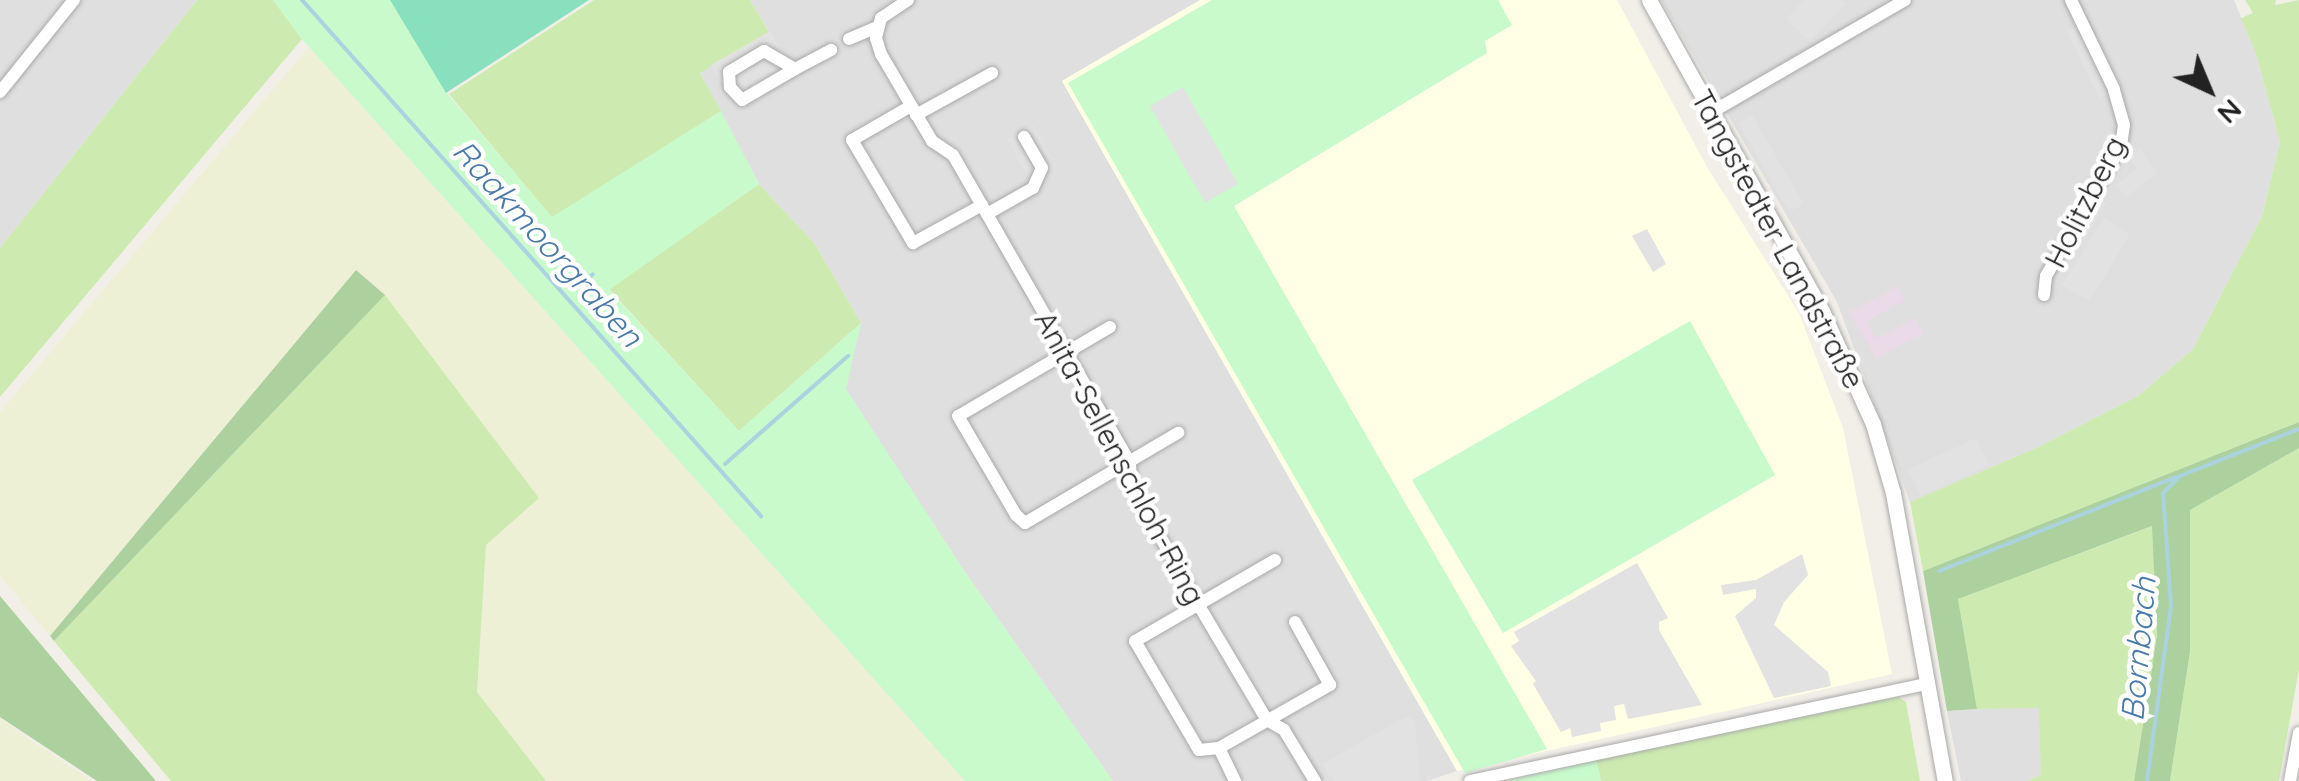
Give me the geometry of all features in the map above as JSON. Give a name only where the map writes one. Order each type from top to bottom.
[{"type":"street","points":[[0,92],[74,0]]},
{"type":"street","points":[[849,39],[877,27],[888,12],[908,0]]},
{"type":"street","name":"Tangstedter Landstraße","points":[[1649,0],[1822,311],[1873,424],[1893,493],[1945,781]]},
{"type":"street","points":[[1712,112],[1905,0]]},
{"type":"street","name":"Holitzberg","points":[[2044,295],[2046,276],[2120,146],[2124,125],[2114,89],[2071,0]]},
{"type":"street","name":"Anita-Sellenschloh-Ring","points":[[877,27],[880,54],[932,141],[953,154],[1130,463],[1131,485],[1198,604],[1267,720],[1284,730],[1314,781]]},
{"type":"street","points":[[795,70],[764,51],[729,72],[730,87],[742,100],[795,70],[830,50]]},
{"type":"street","points":[[992,73],[852,140],[913,243],[1033,188],[1042,168],[1024,137]]},
{"type":"street","points":[[1110,327],[958,416],[1025,522],[1178,433]]},
{"type":"street","points":[[1276,560],[1135,642],[1198,750],[1219,748],[1330,685],[1295,622]]},
{"type":"street","points":[[1470,781],[1928,684]]},
{"type":"street","points":[[2290,781],[2299,733]]},
{"type":"street","points":[[1219,748],[1235,781]]},
{"type":"shaded area","points":[[0,0],[197,0],[0,248]]},
{"type":"shaded area","points":[[750,0],[1200,0],[1062,81],[1457,771],[1427,781],[1113,781],[967,575],[845,389],[861,323],[815,244],[759,184],[700,73],[711,65],[737,106],[794,73]]},
{"type":"shaded area","points":[[1200,0],[1617,0],[1707,167],[1799,313],[1843,428],[1892,674],[1457,771],[1062,81]]},
{"type":"shaded area","points":[[1661,0],[2234,0],[2256,54],[2280,142],[2262,216],[2193,349],[2138,396],[2034,449],[1910,502],[1837,302]]},
{"type":"shaded area","points":[[1804,0],[1841,0],[1846,4],[1809,42],[1786,19]]},
{"type":"shaded area","points":[[2079,25],[2111,93],[2099,98],[2067,31]]},
{"type":"shaded area","points":[[769,32],[794,73],[736,106],[711,65]]},
{"type":"shaded area","points":[[309,47],[965,781],[546,781],[477,692],[486,545],[538,497],[385,295],[356,270],[50,636],[0,576],[0,412]]},
{"type":"shaded area","points":[[1183,87],[1238,184],[1205,203],[1150,106]]},
{"type":"shaded area","points":[[1752,115],[1804,204],[1789,212],[1738,123]]},
{"type":"shaded area","points":[[1033,125],[1057,167],[1030,181],[1007,139]]},
{"type":"shaded area","points":[[2140,149],[2158,173],[2126,197],[2116,185],[2137,169],[2129,158]]},
{"type":"shaded area","points":[[2097,197],[2106,203],[2056,284],[2055,267]]},
{"type":"shaded area","points":[[2104,218],[2130,235],[2089,301],[2062,285]]},
{"type":"shaded area","points":[[1647,229],[1666,264],[1653,272],[1632,236]]},
{"type":"shaded area","points":[[1898,286],[1905,300],[1866,321],[1876,339],[1915,318],[1923,333],[1876,358],[1849,312]]},
{"type":"shaded area","points":[[1976,438],[1989,465],[1921,496],[1908,469]]},
{"type":"shaded area","points":[[1802,554],[1808,575],[1784,602],[1774,625],[1828,672],[1831,686],[1774,698],[1735,616],[1756,598],[1756,589],[1723,595],[1721,585],[1756,580]]},
{"type":"shaded area","points":[[1637,563],[1668,618],[1659,622],[1659,630],[1702,705],[1628,719],[1624,704],[1614,706],[1616,720],[1600,723],[1601,731],[1572,737],[1570,728],[1561,732],[1533,684],[1536,681],[1511,646],[1519,641],[1514,632]]},
{"type":"shaded area","points":[[2041,705],[2041,775],[2025,781],[1961,781],[1947,711]]},
{"type":"shaded area","points":[[1407,716],[1415,721],[1420,781],[1334,781],[1322,764]]},
{"type":"shaded area","points":[[0,717],[24,736],[92,781],[0,781]]},
{"type":"green space","points":[[197,0],[273,0],[302,39],[0,397],[0,248]]},
{"type":"green space","points":[[273,0],[390,0],[446,92],[552,217],[721,111],[759,184],[609,290],[739,431],[861,323],[846,389],[967,575],[1113,781],[965,781],[302,39]]},
{"type":"green space","points":[[390,0],[589,0],[446,93]]},
{"type":"green space","points":[[594,0],[750,0],[769,32],[700,73],[721,111],[552,218],[449,94]]},
{"type":"green space","points":[[1212,0],[1498,0],[1512,25],[1485,41],[1487,53],[1234,206],[1547,749],[1465,773],[1068,83]]},
{"type":"green space","points":[[2245,0],[2276,0],[2275,5],[2299,0],[2299,422],[1923,571],[1910,502],[2034,449],[2138,396],[2193,349],[2262,216],[2280,142],[2256,54],[2241,18],[2253,13]]},
{"type":"green space","points":[[759,184],[815,244],[861,323],[739,431],[609,289]]},
{"type":"green space","points":[[356,270],[385,295],[54,641],[50,636]]},
{"type":"green space","points":[[385,295],[539,498],[486,545],[477,692],[546,781],[171,781],[54,641]]},
{"type":"green space","points":[[1690,321],[1775,475],[1503,633],[1412,480]]},
{"type":"green space","points":[[2299,422],[2299,448],[2190,510],[2190,652],[2170,781],[2134,781],[2157,635],[2152,526],[1958,599],[1977,709],[1947,711],[1923,571]]},
{"type":"green space","points":[[2299,448],[2299,669],[2279,781],[2170,781],[2190,652],[2190,510]]},
{"type":"green space","points":[[2153,526],[2157,635],[2134,781],[2025,781],[2041,775],[2039,708],[1977,709],[1958,599]]},
{"type":"green space","points":[[0,596],[156,781],[97,781],[0,717]]},
{"type":"green space","points":[[1898,697],[1906,702],[1920,781],[1601,781],[1596,760]]},
{"type":"green space","points":[[1596,760],[1601,781],[1506,781]]},
{"type":"waterway","name":"Raakmoorgraben","points":[[302,0],[761,516]]},
{"type":"waterway","points":[[576,287],[593,274]]},
{"type":"waterway","points":[[725,464],[848,356]]},
{"type":"waterway","name":"Bornbach","points":[[2147,781],[2171,606],[2163,493],[2180,476],[2299,429]]},
{"type":"waterway","points":[[1939,571],[2176,477]]}]
